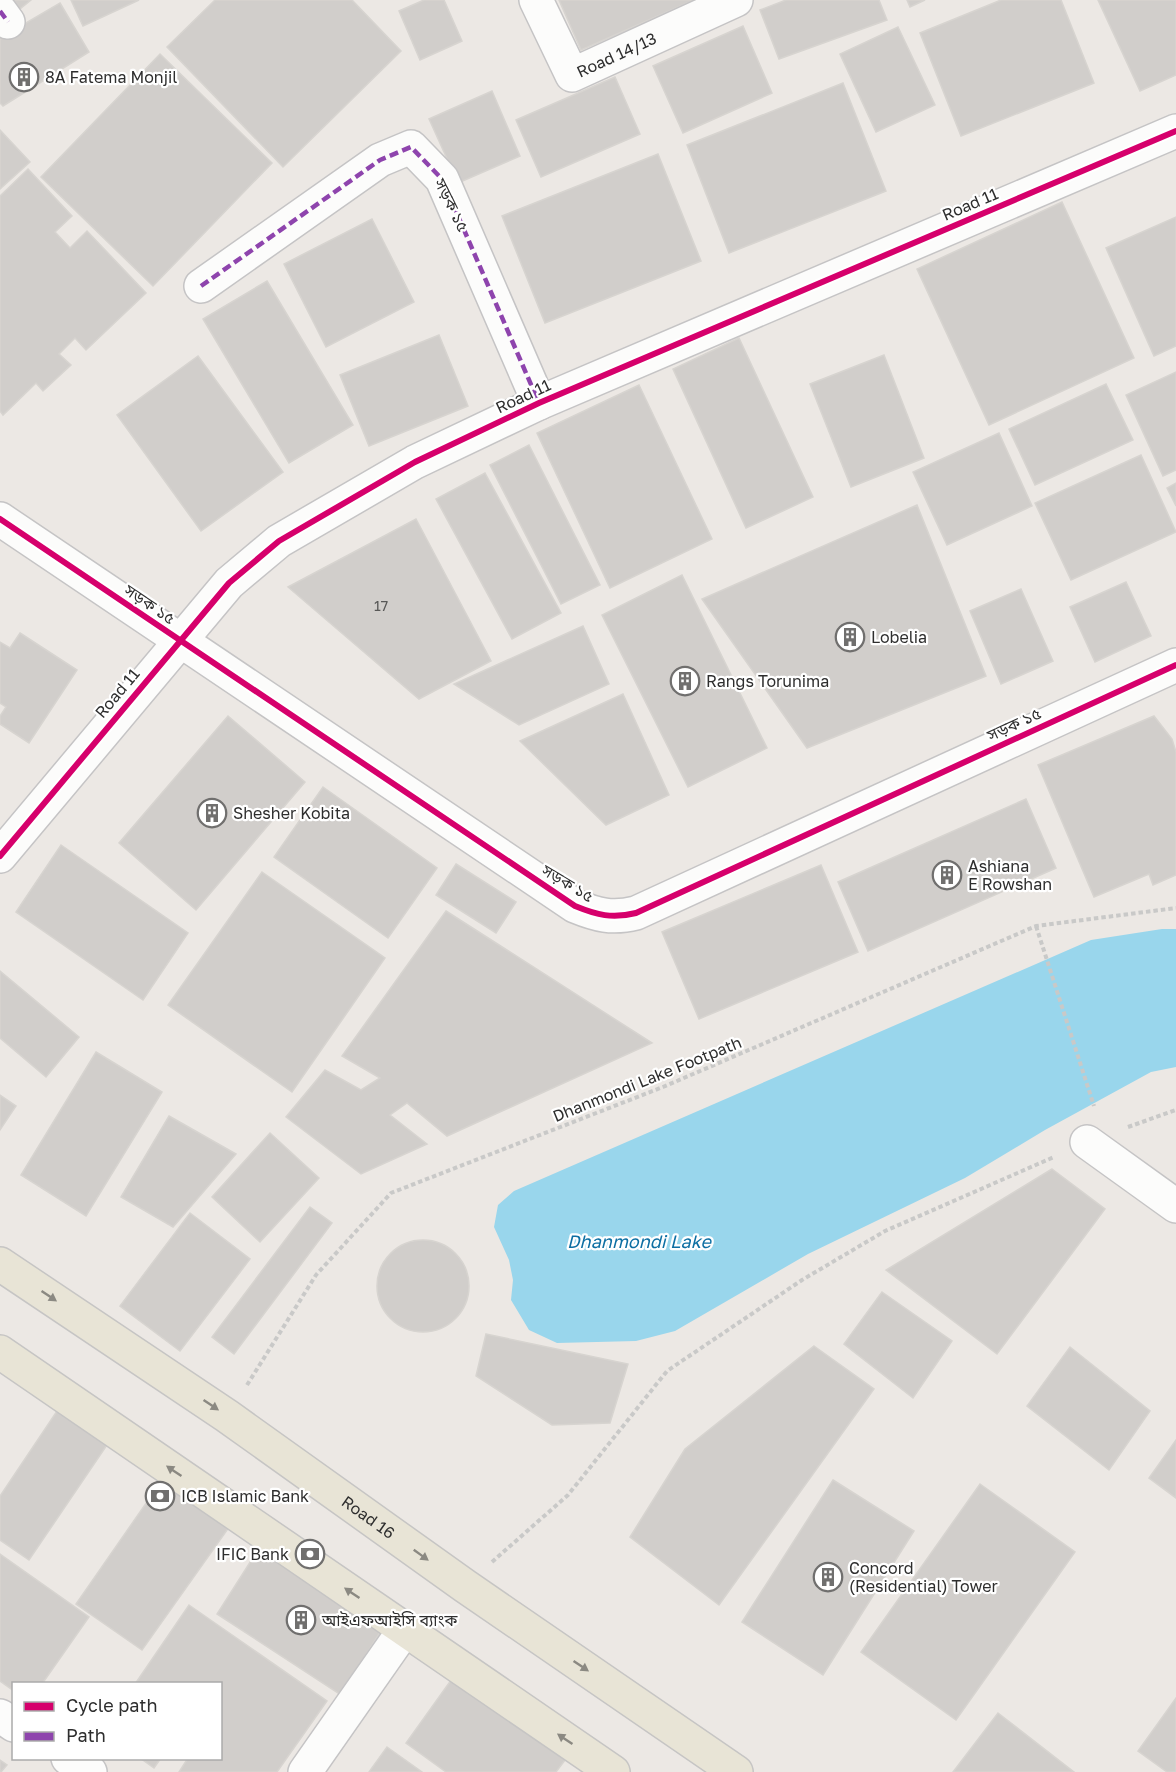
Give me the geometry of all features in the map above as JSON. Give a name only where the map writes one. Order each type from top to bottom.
[{"type":"main road","name":"Road 16","points":[[0,1264],[227,1416],[465,1586],[736,1772]]},
{"type":"main road","points":[[0,1352],[614,1772]]},
{"type":"street","name":"Road 14/13","points":[[536,0],[572,75],[736,0]]},
{"type":"street","name":"Road 11","points":[[0,856],[229,583],[279,541],[415,462],[539,403],[1176,131]]},
{"type":"street","name":"সড়ক ১৫","points":[[201,286],[380,160],[411,147],[442,179],[539,403]]},
{"type":"street","name":"সড়ক ১৫","points":[[0,519],[575,906],[597,915],[615,918],[636,913],[1176,665]]},
{"type":"street","points":[[1087,1142],[1176,1206]]},
{"type":"street","points":[[305,1772],[405,1629]]},
{"type":"street","points":[[71,1760],[90,1772]]},
{"type":"path","points":[[1036,926],[1095,1108]]},
{"type":"path","points":[[465,1586],[568,1495],[667,1371],[802,1280],[885,1231],[1087,1142]]},
{"type":"water","name":"Dhanmondi Lake","points":[[1176,929],[1176,1067],[1151,1072],[1045,1130],[965,1178],[808,1254],[675,1331],[636,1341],[557,1343],[529,1330],[511,1300],[513,1280],[509,1260],[494,1227],[498,1205],[514,1191],[1091,940]]},
{"type":"building","points":[[5,0],[31,0],[15,13]]},
{"type":"building","points":[[71,0],[139,0],[83,26]]},
{"type":"building","points":[[215,0],[352,0],[401,51],[283,167],[167,47]]},
{"type":"building","points":[[424,0],[444,0],[462,41],[420,60],[399,11]]},
{"type":"building","points":[[559,0],[694,0],[581,50]]},
{"type":"building","points":[[786,0],[879,0],[887,20],[779,59],[760,10]]},
{"type":"building","points":[[907,0],[925,0],[910,7]]},
{"type":"building","points":[[1001,0],[1061,0],[1094,83],[961,136],[920,33]]},
{"type":"building","points":[[1098,0],[1176,0],[1176,75],[1140,91]]},
{"type":"building","name":"8A Fatema Monjil","points":[[60,3],[89,52],[3,106],[0,103],[0,38]]},
{"type":"building","points":[[743,26],[772,93],[683,133],[653,66]]},
{"type":"building","points":[[898,27],[935,105],[876,132],[840,54]]},
{"type":"building","points":[[160,54],[272,163],[153,286],[41,177]]},
{"type":"building","points":[[615,77],[640,134],[541,177],[516,120]]},
{"type":"building","points":[[843,83],[886,191],[729,253],[687,145]]},
{"type":"building","points":[[492,91],[520,156],[458,183],[429,119]]},
{"type":"building","points":[[0,130],[30,162],[0,189]]},
{"type":"building","points":[[658,154],[701,261],[545,323],[502,216]]},
{"type":"building","points":[[28,169],[72,216],[55,232],[70,248],[87,231],[146,293],[86,350],[75,338],[59,354],[71,365],[43,391],[36,383],[3,415],[0,411],[0,196]]},
{"type":"building","points":[[1062,202],[1134,358],[989,425],[917,269]]},
{"type":"building","points":[[1176,217],[1176,346],[1154,356],[1106,248]]},
{"type":"building","points":[[372,219],[414,302],[326,347],[284,264]]},
{"type":"building","points":[[267,281],[353,425],[289,463],[203,319]]},
{"type":"building","points":[[439,335],[468,406],[369,446],[340,375]]},
{"type":"building","points":[[739,338],[813,497],[746,528],[673,369]]},
{"type":"building","points":[[884,355],[924,458],[851,487],[810,384]]},
{"type":"building","points":[[198,356],[283,472],[201,531],[117,415]]},
{"type":"building","points":[[1176,372],[1176,470],[1163,476],[1126,395]]},
{"type":"building","points":[[1106,384],[1133,440],[1035,485],[1009,429]]},
{"type":"building","points":[[639,385],[712,539],[610,588],[537,433]]},
{"type":"building","points":[[999,433],[1032,506],[947,545],[913,472]]},
{"type":"building","points":[[529,445],[600,585],[561,604],[490,465]]},
{"type":"building","points":[[1141,455],[1176,532],[1071,580],[1035,503]]},
{"type":"building","points":[[485,473],[561,613],[512,639],[436,499]]},
{"type":"building","points":[[1176,483],[1176,506],[1167,488]]},
{"type":"building","name":"Lobelia","points":[[917,505],[986,676],[807,748],[702,599]]},
{"type":"building","points":[[416,519],[491,661],[419,699],[288,587]]},
{"type":"building","name":"Rangs Torunima","points":[[682,575],[767,748],[688,787],[602,615]]},
{"type":"building","points":[[1126,582],[1151,636],[1095,662],[1070,607]]},
{"type":"building","points":[[1021,589],[1053,661],[1001,684],[970,611]]},
{"type":"building","points":[[583,626],[609,684],[519,725],[454,684]]},
{"type":"building","points":[[20,633],[77,670],[29,743],[0,724],[0,716],[6,707],[0,703],[0,642],[10,648]]},
{"type":"building","points":[[623,694],[669,795],[606,825],[520,741]]},
{"type":"building","name":"Shesher Kobita","points":[[228,716],[305,782],[196,910],[119,843]]},
{"type":"building","points":[[1154,716],[1172,739],[1176,752],[1176,875],[1153,885],[1149,874],[1094,897],[1038,765]]},
{"type":"building","points":[[323,787],[437,868],[388,938],[274,857]]},
{"type":"building","name":"Ashiana E Rowshan","points":[[1026,799],[1056,868],[868,951],[838,882]]},
{"type":"building","points":[[61,845],[188,933],[143,1000],[16,912]]},
{"type":"building","points":[[456,864],[516,902],[496,933],[436,895]]},
{"type":"building","points":[[821,865],[858,952],[699,1019],[662,932]]},
{"type":"building","points":[[262,872],[385,958],[292,1092],[168,1005]]},
{"type":"building","points":[[446,911],[652,1043],[447,1136],[407,1103],[390,1115],[427,1144],[361,1174],[286,1117],[325,1070],[361,1090],[380,1078],[342,1056]]},
{"type":"building","points":[[0,971],[79,1037],[46,1077],[0,1038]]},
{"type":"building","points":[[96,1052],[162,1092],[86,1216],[21,1175]]},
{"type":"building","points":[[0,1095],[16,1106],[0,1130]]},
{"type":"building","points":[[169,1116],[236,1154],[173,1227],[121,1197]]},
{"type":"building","points":[[270,1133],[319,1178],[260,1242],[212,1197]]},
{"type":"building","points":[[1052,1169],[1105,1209],[997,1354],[886,1270]]},
{"type":"building","points":[[310,1207],[332,1223],[234,1354],[212,1337]]},
{"type":"building","points":[[190,1213],[250,1259],[180,1351],[120,1306]]},
{"type":"building","points":[[423,1240],[440,1244],[455,1254],[465,1269],[469,1286],[465,1303],[455,1318],[440,1328],[423,1332],[406,1328],[391,1318],[381,1303],[377,1286],[381,1269],[391,1254],[406,1244]]},
{"type":"building","points":[[882,1292],[952,1341],[913,1398],[844,1344]]},
{"type":"building","points":[[486,1334],[628,1364],[610,1423],[552,1425],[476,1376]]},
{"type":"building","points":[[814,1346],[874,1389],[719,1605],[630,1537],[685,1449]]},
{"type":"building","points":[[1070,1347],[1150,1411],[1109,1470],[1027,1406]]},
{"type":"building","points":[[57,1411],[107,1445],[29,1560],[0,1540],[0,1496]]},
{"type":"building","points":[[1176,1440],[1176,1498],[1149,1478]]},
{"type":"building","points":[[165,1476],[232,1523],[142,1650],[76,1604]]},
{"type":"building","name":"Concord (Residential) Tower","points":[[833,1480],[914,1531],[823,1675],[742,1622]]},
{"type":"building","points":[[980,1484],[1075,1552],[956,1720],[861,1652]]},
{"type":"building","name":"আইএফআইসি ব্যাংক","points":[[261,1545],[384,1626],[341,1695],[217,1614]]},
{"type":"building","points":[[0,1554],[89,1617],[43,1682],[12,1682],[12,1690],[0,1681]]},
{"type":"building","points":[[189,1605],[327,1701],[277,1772],[179,1772],[187,1760],[222,1760],[222,1682],[136,1682]]},
{"type":"building","points":[[459,1669],[572,1751],[556,1772],[446,1772],[406,1743]]},
{"type":"building","points":[[1176,1698],[1176,1772],[1167,1772],[1138,1751]]},
{"type":"building","points":[[998,1713],[1074,1772],[953,1772]]},
{"type":"building","points":[[387,1747],[422,1772],[369,1772]]},
{"type":"building","points":[[0,1760],[7,1765],[1,1772],[0,1772]]},
{"type":"building","points":[[143,1760],[160,1760],[154,1768]]},
{"type":"marked path","points":[[0,11],[8,22]]},
{"type":"marked path","points":[[201,286],[380,160],[411,147],[442,179],[539,403]]},
{"type":"cycle path","points":[[0,856],[229,583],[279,541],[415,462],[539,403],[1176,131]]},
{"type":"cycle path","points":[[0,519],[575,906],[605,915],[619,916],[636,913],[1176,665]]},
{"type":"place","name":"8A Fatema Monjil","points":[[24,77]]},
{"type":"place","name":"Lobelia","points":[[850,637]]},
{"type":"place","name":"Rangs Torunima","points":[[685,681]]},
{"type":"place","name":"Shesher Kobita","points":[[212,813]]},
{"type":"place","name":"Ashiana E Rowshan","points":[[947,875]]},
{"type":"place","name":"ICB Islamic Bank","points":[[160,1496]]},
{"type":"place","name":"IFIC Bank","points":[[310,1554]]},
{"type":"place","name":"Concord (Residential) Tower","points":[[828,1577]]},
{"type":"place","name":"আইএফআইসি ব্যাংক","points":[[301,1620]]}]
